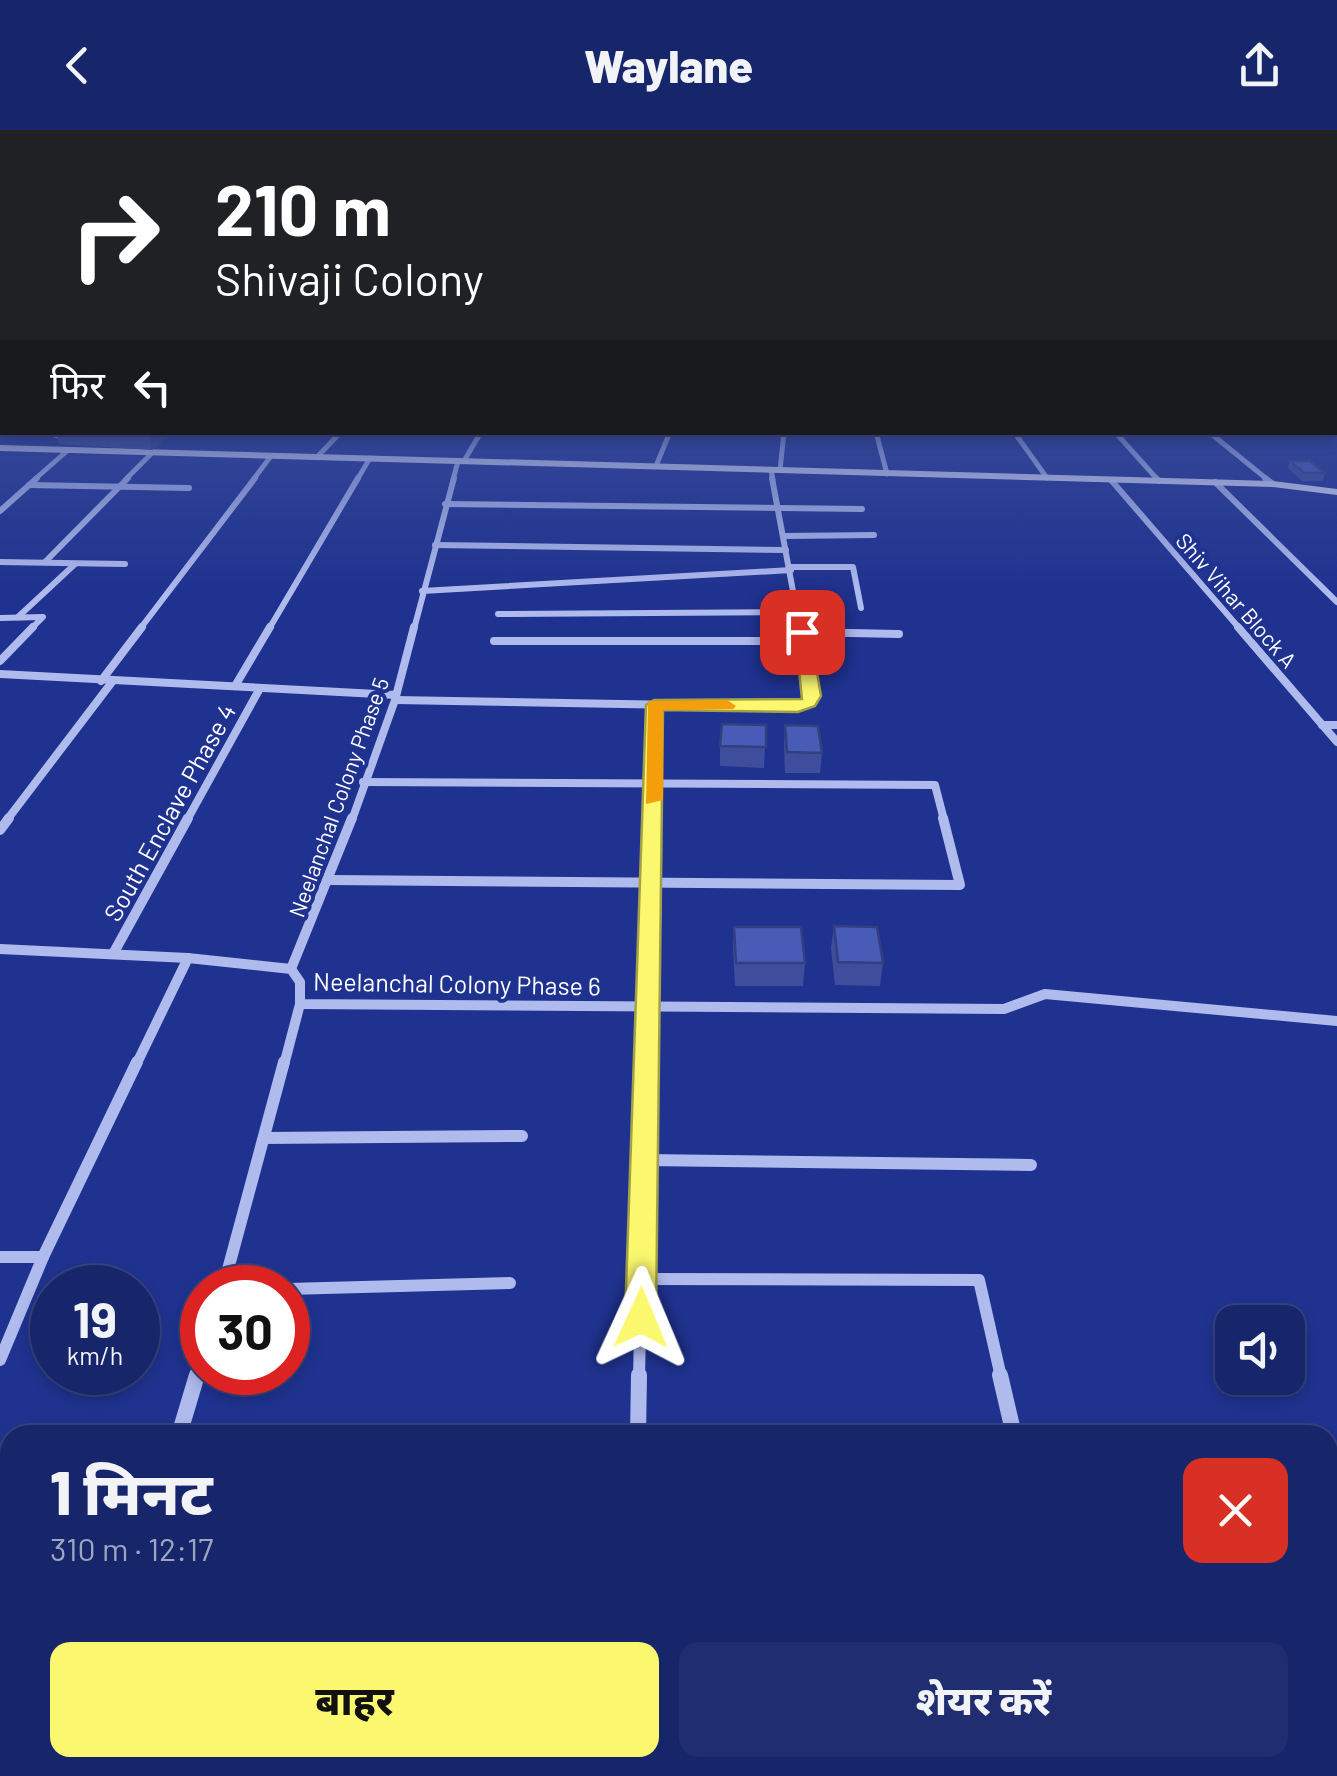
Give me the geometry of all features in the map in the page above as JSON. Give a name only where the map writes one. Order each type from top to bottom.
[{"type":"street","points":[[57,439],[68,444]]},
{"type":"street","points":[[0,511],[75,439]]},
{"type":"street","points":[[316,457],[334,439]]},
{"type":"street","name":"Neelanchal Colony Phase 5","points":[[291,969],[330,880],[396,698],[445,504],[461,461],[476,439]]},
{"type":"street","points":[[656,466],[667,439]]},
{"type":"street","points":[[0,674],[396,698],[798,706],[812,696],[800,612],[778,510],[775,470],[782,439]]},
{"type":"street","points":[[878,439],[887,474]]},
{"type":"street","points":[[1019,439],[1047,478]]},
{"type":"street","points":[[1121,439],[1159,481]]},
{"type":"street","points":[[1218,439],[1272,484]]},
{"type":"street","points":[[0,448],[68,444],[151,454],[1214,482],[1337,492]]},
{"type":"street","points":[[44,562],[151,454]]},
{"type":"street","points":[[101,681],[272,456]]},
{"type":"street","points":[[235,686],[370,458]]},
{"type":"street","name":"Shiv Vihar Block A","points":[[1112,480],[1337,742]]},
{"type":"street","points":[[1214,482],[1337,602]]},
{"type":"street","points":[[29,485],[189,488]]},
{"type":"street","points":[[445,504],[862,510]]},
{"type":"street","points":[[783,536],[874,535]]},
{"type":"street","points":[[436,546],[786,550]]},
{"type":"street","points":[[0,562],[125,564]]},
{"type":"street","points":[[17,617],[74,564]]},
{"type":"street","points":[[422,591],[853,567],[862,608]]},
{"type":"street","points":[[498,614],[800,612]]},
{"type":"street","points":[[0,618],[43,617],[0,661]]},
{"type":"street","points":[[494,641],[898,634]]},
{"type":"street","points":[[0,830],[112,682]]},
{"type":"street","name":"South Enclave Phase 4","points":[[113,954],[259,690]]},
{"type":"street","points":[[638,1425],[654,705]]},
{"type":"street","points":[[1322,725],[1337,725]]},
{"type":"street","points":[[330,880],[960,886],[935,785],[364,782]]},
{"type":"street","name":"Neelanchal Colony Phase 6","points":[[0,949],[188,958],[291,969],[300,982],[300,1004],[1004,1009],[1045,994],[1075,994],[1337,1022]]},
{"type":"street","points":[[0,1360],[44,1257],[188,958]]},
{"type":"street","points":[[230,1265],[300,1004]]},
{"type":"street","points":[[264,1138],[522,1136]]},
{"type":"street","points":[[645,1160],[1031,1166]]},
{"type":"street","points":[[0,1257],[44,1257]]},
{"type":"street","points":[[642,1279],[979,1280],[1012,1425]]},
{"type":"street","points":[[310,1289],[510,1284]]},
{"type":"street","points":[[182,1425],[191,1395]]},
{"type":"building","points":[[1290,461],[1310,461],[1325,473],[1304,473]]},
{"type":"building","points":[[722,724],[766,725],[766,747],[720,746]]},
{"type":"building","points":[[785,725],[818,726],[822,753],[787,752]]},
{"type":"building","points":[[834,926],[877,927],[883,963],[838,962]]},
{"type":"building","points":[[734,927],[801,927],[805,963],[736,963]]},
{"type":"slow traffic","points":[[653,800],[654,705],[727,706]]},
{"type":"route","points":[[641,1318],[654,705],[798,706],[808,702],[812,696],[802,632]]}]
